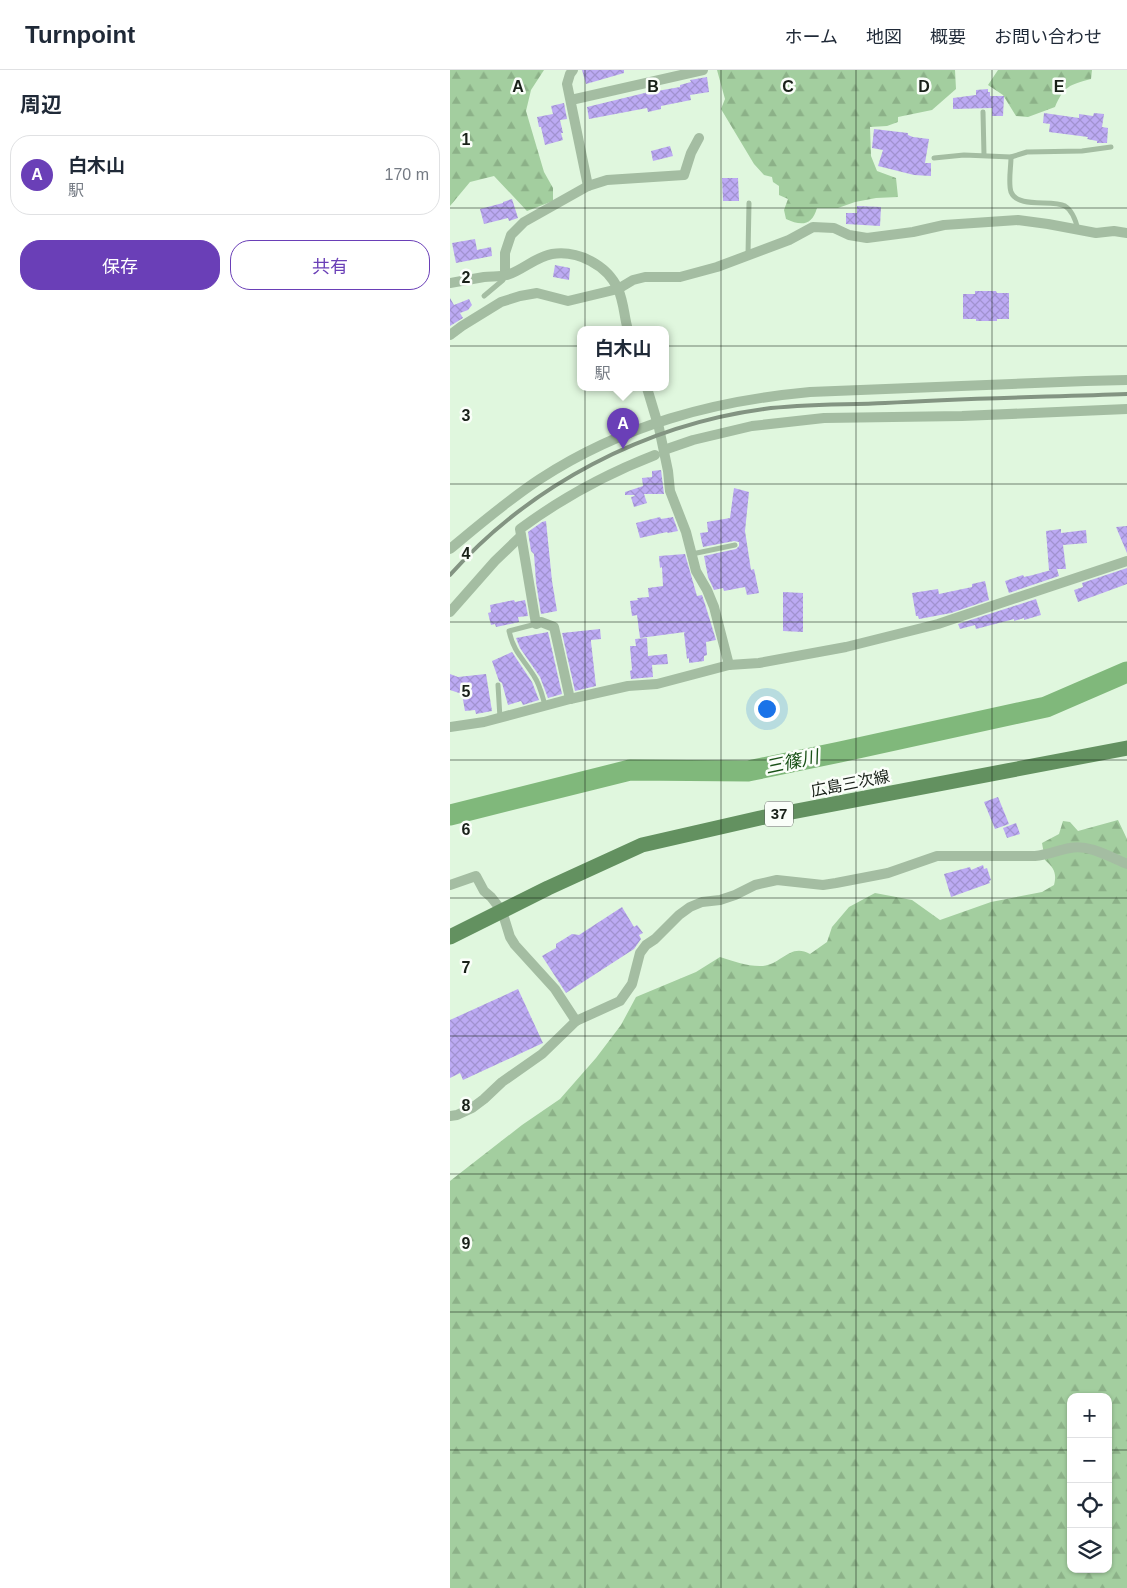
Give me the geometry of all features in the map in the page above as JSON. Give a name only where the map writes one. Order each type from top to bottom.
[{"type":"main road","name":"広島三次線","points":[[450,937],[642,845],[760,818],[1127,748]]},
{"type":"street","points":[[573,70],[567,84],[588,186]]},
{"type":"street","points":[[571,100],[703,70]]},
{"type":"street","points":[[505,275],[504,252],[511,235],[524,222],[588,186],[607,180],[684,175],[691,153],[699,138]]},
{"type":"street","points":[[450,335],[500,302],[520,296],[537,293],[568,301],[618,289],[633,280],[645,277],[680,277],[698,273],[789,240],[813,227],[834,228],[849,235],[867,238],[913,232],[944,225],[1018,220],[1096,233],[1127,232]]},
{"type":"street","points":[[450,283],[505,275],[552,254],[580,256],[604,269],[618,289],[627,326]]},
{"type":"street","points":[[450,549],[483,521],[541,478],[605,443],[657,422],[696,411],[772,396],[810,392],[1127,380]]},
{"type":"street","points":[[648,391],[657,422],[659,452],[670,491],[686,532],[696,571],[714,607],[729,665]]},
{"type":"street","points":[[570,699],[554,628],[542,622],[536,624],[520,529],[570,495],[609,474],[659,452],[694,440],[752,426],[824,418],[962,416],[1127,409]]},
{"type":"street","points":[[450,612],[495,561],[521,536]]},
{"type":"street","points":[[450,727],[471,725],[628,686],[657,684],[729,665],[759,662],[846,647],[938,624],[1127,561]]},
{"type":"street","points":[[450,1116],[472,1108],[484,1099],[502,1082],[542,1054],[576,1021],[620,1001],[632,984],[640,953],[646,945],[690,907],[735,895],[755,885],[776,880],[823,884],[836,883],[888,873],[936,856],[1035,856],[1050,854],[1071,847],[1088,849],[1127,864]]},
{"type":"street","points":[[450,885],[476,876],[484,891],[502,911],[510,937],[515,945],[550,983],[576,1021]]},
{"type":"lane","points":[[983,112],[984,155]]},
{"type":"lane","points":[[934,158],[984,155],[1011,157],[1027,152],[1082,151],[1111,147]]},
{"type":"lane","points":[[1011,157],[1011,191],[1015,196],[1023,201],[1066,206],[1074,218],[1078,230]]},
{"type":"lane","points":[[748,255],[749,203]]},
{"type":"lane","points":[[484,296],[503,280],[505,275]]},
{"type":"lane","points":[[692,554],[735,545]]},
{"type":"lane","points":[[536,624],[509,631],[516,652],[538,684],[546,706]]},
{"type":"lane","points":[[498,685],[500,718]]},
{"type":"green space","points":[[450,70],[544,70],[531,90],[526,111],[544,172],[553,188],[553,201],[527,211],[494,176],[470,182],[450,206]]},
{"type":"green space","points":[[717,70],[955,70],[956,89],[932,110],[898,117],[898,122],[887,126],[870,127],[871,156],[877,171],[896,178],[898,197],[876,198],[838,208],[817,208],[809,221],[796,223],[786,219],[784,210],[788,199],[779,195],[779,186],[773,182],[772,177],[764,175],[754,164],[721,109],[725,99]]},
{"type":"green space","points":[[998,70],[1092,70],[1091,79],[1068,87],[1061,95],[1055,107],[1028,117],[1016,116],[1003,95],[988,85]]},
{"type":"green space","points":[[1118,820],[1127,839],[1127,1588],[450,1588],[450,1181],[522,1125],[560,1099],[596,1058],[621,1025],[636,997],[696,972],[720,957],[747,965],[763,966],[776,962],[791,952],[803,951],[810,954],[827,942],[832,927],[849,907],[875,893],[912,900],[940,920],[991,902],[1042,892],[1054,885],[1055,874],[1053,868],[1045,860],[1042,843],[1059,834],[1063,821],[1070,822],[1078,831]]},
{"type":"building","points":[[582,70],[624,70],[624,73],[586,84]]},
{"type":"building","points":[[707,77],[709,92],[690,95],[691,100],[661,106],[661,109],[648,112],[647,108],[589,119],[587,107],[657,90],[680,87],[680,85],[691,82],[690,80]]},
{"type":"building","points":[[988,89],[990,96],[1004,96],[1003,116],[992,116],[992,108],[953,109],[953,98],[976,95],[976,90]]},
{"type":"building","points":[[564,103],[567,119],[560,120],[563,140],[545,145],[537,117],[553,114],[551,106]]},
{"type":"building","points":[[1044,113],[1079,118],[1079,114],[1093,116],[1094,113],[1104,114],[1102,127],[1108,128],[1107,143],[1097,143],[1097,141],[1087,139],[1088,137],[1049,132],[1050,124],[1043,123]]},
{"type":"building","points":[[874,129],[908,133],[908,135],[913,137],[929,139],[925,163],[931,163],[931,176],[914,175],[878,166],[883,150],[872,148]]},
{"type":"building","points":[[670,146],[673,156],[653,161],[651,151]]},
{"type":"building","points":[[722,178],[738,178],[739,201],[723,201]]},
{"type":"building","points":[[512,199],[518,218],[509,221],[508,218],[484,224],[480,209]]},
{"type":"building","points":[[857,206],[881,207],[880,226],[846,224],[846,213],[857,213]]},
{"type":"building","points":[[475,239],[477,250],[491,247],[492,256],[456,263],[452,243]]},
{"type":"building","points":[[555,265],[570,268],[569,280],[553,277]]},
{"type":"building","points":[[975,291],[1009,293],[1009,319],[976,321],[976,319],[963,319],[963,294],[975,294]]},
{"type":"building","points":[[450,298],[454,305],[469,299],[472,305],[468,310],[460,313],[463,318],[450,326]]},
{"type":"building","points":[[661,470],[664,494],[644,494],[647,503],[634,507],[631,497],[635,496],[625,495],[625,492],[643,486],[642,478],[652,477],[652,471]]},
{"type":"building","points":[[734,488],[749,492],[745,531],[751,570],[754,569],[759,593],[747,595],[745,587],[724,591],[723,588],[714,590],[708,577],[704,556],[736,549],[739,546],[739,542],[734,541],[703,547],[700,533],[708,532],[707,522],[730,518]]},
{"type":"building","points":[[660,517],[661,519],[673,517],[678,531],[640,538],[636,523]]},
{"type":"building","points":[[546,521],[557,611],[541,614],[534,554],[531,551],[528,532]]},
{"type":"building","points":[[1127,526],[1127,553],[1116,527]]},
{"type":"building","points":[[1061,529],[1061,533],[1086,530],[1087,543],[1063,545],[1066,569],[1057,569],[1059,576],[1009,593],[1005,581],[1023,575],[1024,577],[1051,570],[1049,570],[1046,531]]},
{"type":"building","points":[[685,554],[697,596],[702,595],[716,640],[706,642],[707,655],[704,656],[704,661],[689,663],[685,632],[640,638],[637,615],[632,616],[630,601],[649,597],[648,588],[663,586],[662,567],[660,568],[659,556]]},
{"type":"building","points":[[1127,568],[1127,584],[1078,602],[1074,590],[1083,587],[1082,583]]},
{"type":"building","points":[[985,581],[989,600],[951,613],[919,619],[916,616],[912,593],[938,589],[939,594],[972,587],[972,584]]},
{"type":"building","points":[[783,592],[803,593],[803,632],[783,631]]},
{"type":"building","points":[[1036,599],[1041,615],[1024,620],[1024,618],[1014,621],[1014,619],[976,629],[975,625],[960,629],[958,624]]},
{"type":"building","points":[[514,600],[515,602],[525,600],[528,616],[518,617],[519,622],[496,627],[495,624],[491,625],[488,613],[491,612],[490,605]]},
{"type":"building","points":[[600,629],[601,639],[591,640],[596,686],[575,691],[562,633]]},
{"type":"building","points":[[548,632],[562,694],[548,698],[540,677],[520,648],[516,638]]},
{"type":"building","points":[[647,638],[648,656],[667,654],[668,664],[652,665],[653,677],[631,679],[630,646],[636,646],[635,639]]},
{"type":"building","points":[[512,652],[532,682],[539,700],[523,705],[521,701],[508,705],[502,683],[499,681],[492,661]]},
{"type":"building","points":[[450,674],[458,677],[486,674],[492,711],[476,714],[475,710],[465,711],[462,694],[450,690]]},
{"type":"building","points":[[998,797],[1009,824],[995,829],[984,802]]},
{"type":"building","points":[[1016,823],[1020,834],[1007,838],[1003,828]]},
{"type":"building","points":[[983,865],[984,869],[987,868],[991,880],[989,881],[990,883],[951,897],[944,874],[970,867],[971,870]]},
{"type":"building","points":[[622,907],[634,927],[637,925],[643,933],[639,935],[641,939],[634,949],[566,993],[542,956],[556,948],[556,944],[572,934],[579,935]]},
{"type":"building","points":[[518,989],[543,1043],[463,1080],[460,1073],[450,1078],[450,1020]]},
{"type":"waterway","name":"三篠川","points":[[450,815],[630,770],[748,771],[840,752],[1046,707],[1127,672]]},
{"type":"railway","points":[[450,575],[516,513],[553,487],[592,464],[633,445],[676,429],[720,417],[794,406],[1127,394]]},
{"type":"place","name":"白木山","points":[[623,449]]}]
